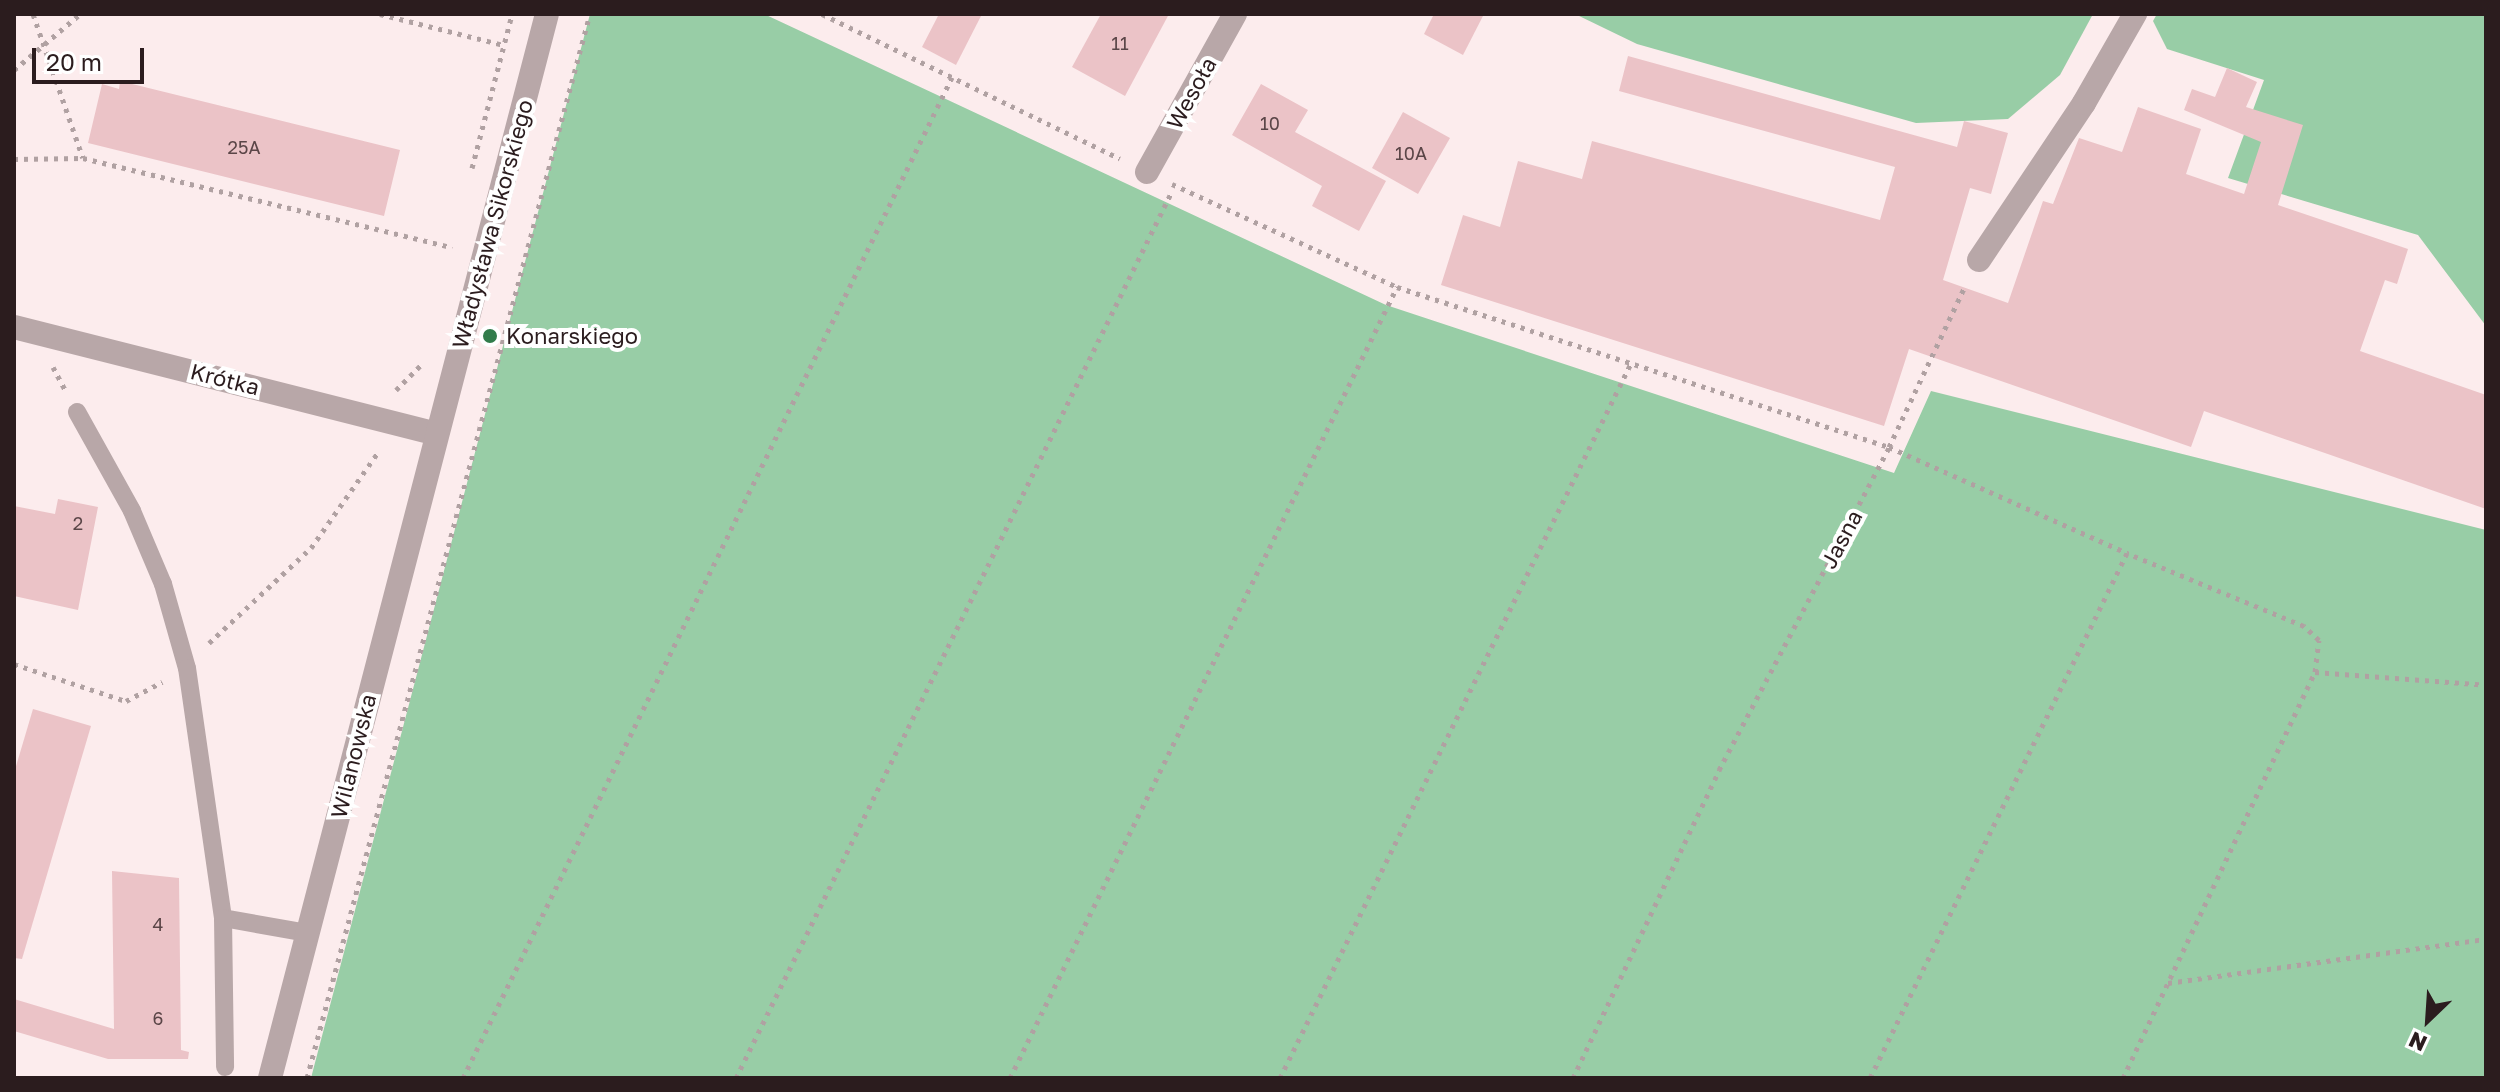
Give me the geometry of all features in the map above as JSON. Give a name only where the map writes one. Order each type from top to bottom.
[{"type":"street","name":"Władysława Sikorskiego","points":[[436,434],[547,14]]},
{"type":"street","name":"Wesoła","points":[[1147,172],[1235,14]]},
{"type":"street","points":[[1979,260],[2084,103],[2135,14]]},
{"type":"street","name":"Krótka","points":[[14,327],[436,434]]},
{"type":"street","name":"Wilanowska","points":[[270,1078],[436,434]]},
{"type":"lane","points":[[77,412],[132,511],[187,668],[223,918],[225,1067]]},
{"type":"lane","points":[[223,918],[307,933]]},
{"type":"path","points":[[33,14],[83,158]]},
{"type":"path","points":[[14,70],[80,14]]},
{"type":"path","points":[[380,14],[503,45]]},
{"type":"path","points":[[467,185],[512,14]]},
{"type":"path","points":[[307,1078],[590,14]]},
{"type":"path","points":[[822,14],[1147,172],[1397,287],[1889,447],[2127,553],[2304,626],[2319,640],[2315,672],[2123,1078]]},
{"type":"path","points":[[463,1078],[952,77]]},
{"type":"path","points":[[14,159],[83,158],[452,247]]},
{"type":"path","points":[[736,1078],[1175,185]]},
{"type":"path","points":[[449,259],[455,232]]},
{"type":"path","name":"Jasna","points":[[1573,1078],[1719,770],[1889,447],[1979,260]]},
{"type":"path","points":[[1010,1078],[1397,287]]},
{"type":"path","points":[[384,392],[413,378],[426,351]]},
{"type":"path","points":[[36,361],[67,368]]},
{"type":"path","points":[[1280,1078],[1631,363]]},
{"type":"path","points":[[372,444],[381,447],[390,456]]},
{"type":"path","points":[[14,664],[126,701],[187,668],[249,601],[311,548],[381,447]]},
{"type":"path","points":[[1870,1078],[2127,553]]},
{"type":"path","points":[[2315,672],[2486,685]]},
{"type":"path","points":[[2168,983],[2486,939]]},
{"type":"green space","points":[[590,14],[764,14],[1386,305],[1894,473],[1931,391],[2486,530],[2486,1078],[311,1078]]},
{"type":"green space","points":[[1575,14],[2093,14],[2060,75],[2008,119],[1916,123],[1637,44]]},
{"type":"green space","points":[[2157,14],[2486,14],[2486,326],[2418,235],[2228,178],[2264,80],[2167,49],[2153,21]]},
{"type":"building","points":[[939,14],[982,14],[956,65],[922,47]]},
{"type":"building","points":[[1101,14],[1169,14],[1125,96],[1072,67]]},
{"type":"building","points":[[1434,14],[1484,14],[1463,55],[1424,34]]},
{"type":"building","points":[[1628,56],[1957,147],[1964,121],[2008,133],[1991,194],[1970,188],[1943,280],[2008,303],[2043,201],[2053,204],[2079,138],[2122,152],[2138,107],[2201,129],[2186,174],[2244,194],[2261,142],[2184,110],[2192,89],[2215,97],[2227,68],[2257,82],[2246,107],[2303,125],[2278,205],[2408,249],[2397,284],[2385,280],[2360,351],[2486,395],[2486,509],[2204,411],[2191,447],[1909,349],[1884,426],[1441,285],[1463,215],[1500,227],[1518,161],[1582,179],[1592,141],[1880,220],[1895,167],[1619,91]]},
{"type":"building","points":[[120,81],[400,150],[384,216],[88,143],[102,84],[119,89]]},
{"type":"building","points":[[1261,84],[1308,110],[1295,132],[1386,181],[1359,231],[1312,206],[1322,186],[1232,135]]},
{"type":"building","points":[[1403,112],[1450,138],[1418,194],[1372,168]]},
{"type":"building","points":[[58,499],[98,507],[78,610],[14,596],[14,506],[55,514]]},
{"type":"building","points":[[33,709],[91,726],[22,959],[14,958],[14,773]]},
{"type":"building","points":[[112,871],[179,878],[181,1050],[189,1052],[188,1059],[108,1059],[14,1031],[14,999],[114,1029]]},
{"type":"place","name":"Konarskiego","points":[[490,336]]}]
